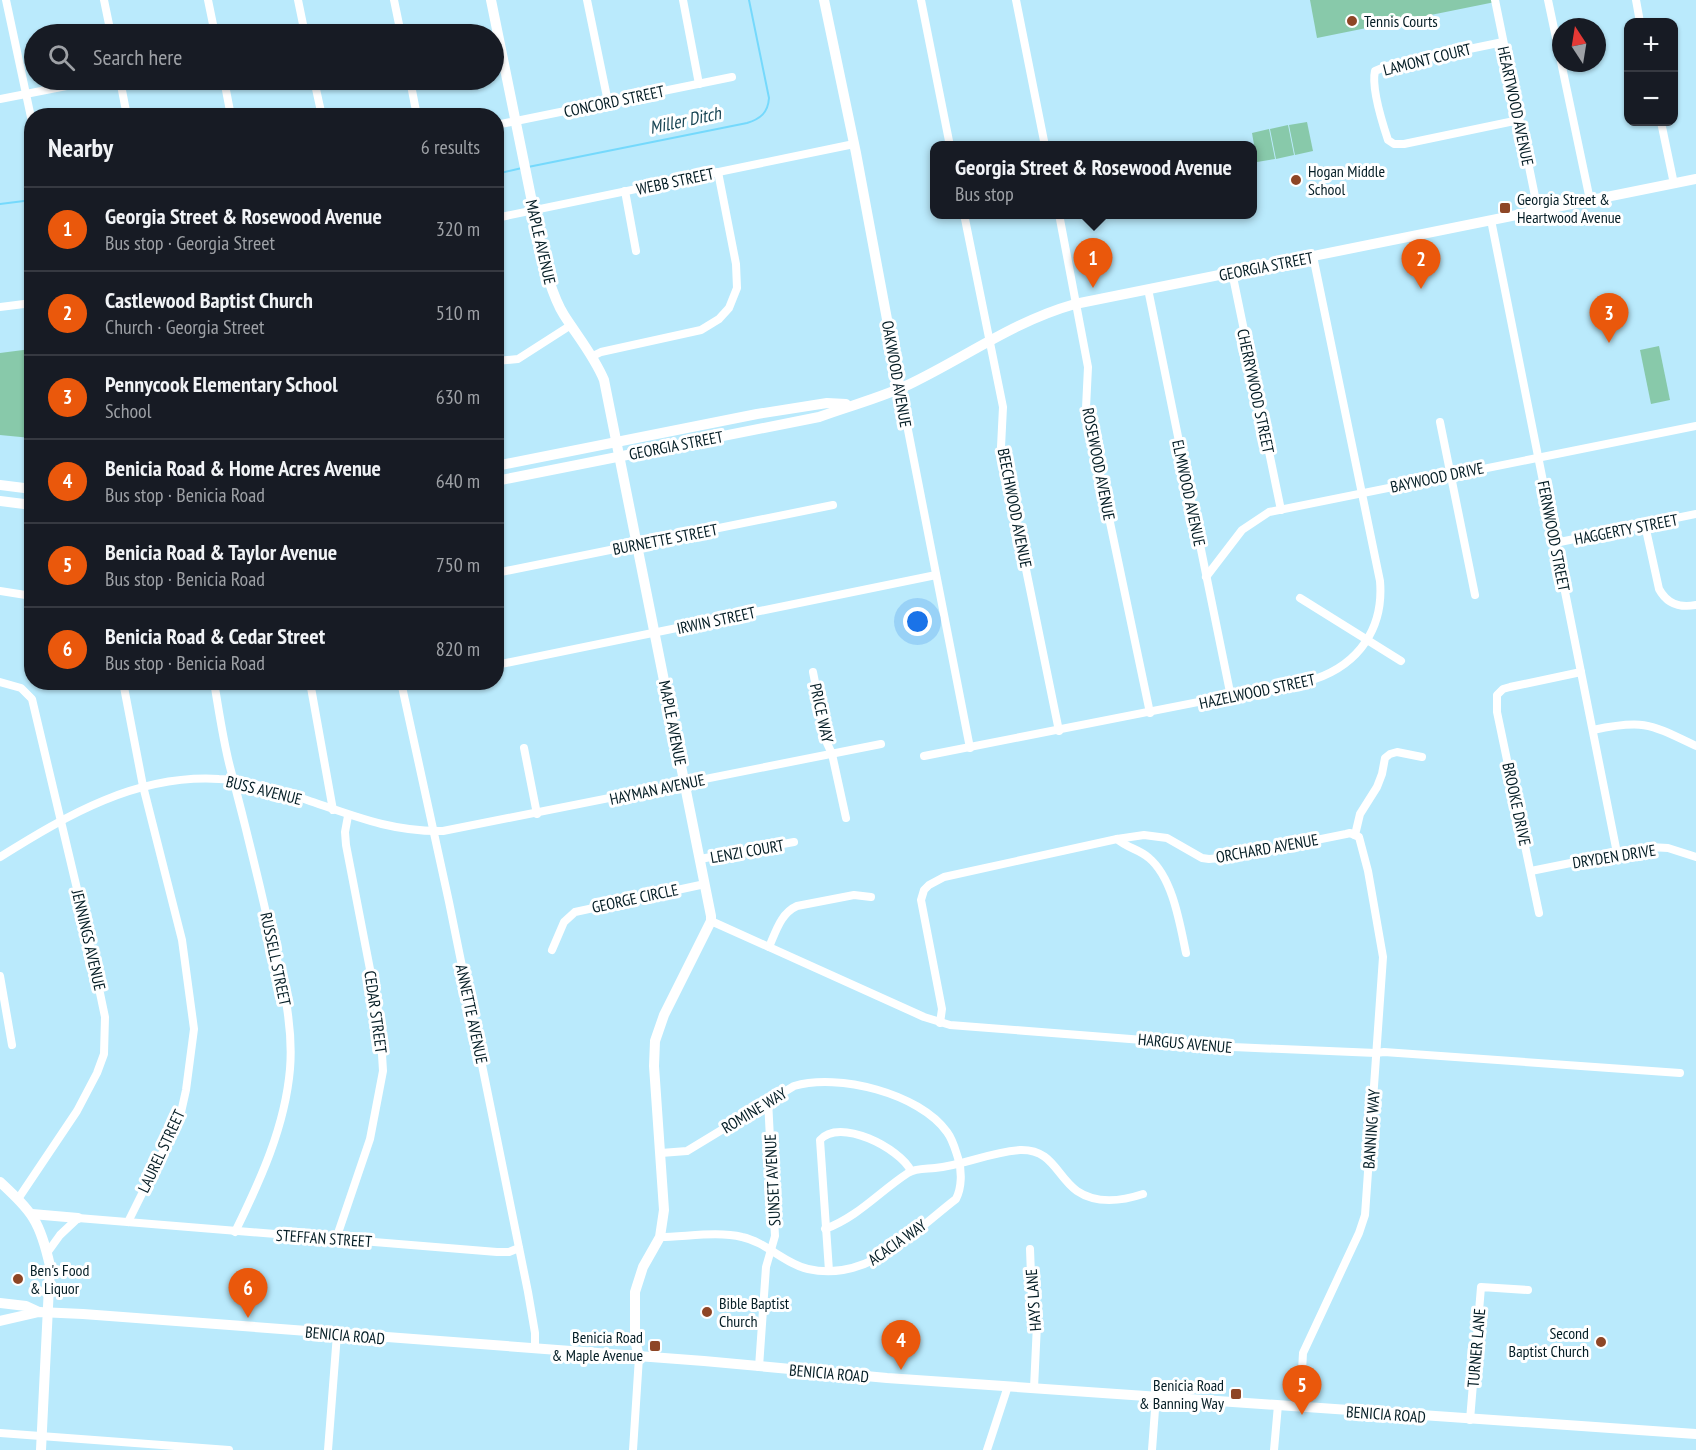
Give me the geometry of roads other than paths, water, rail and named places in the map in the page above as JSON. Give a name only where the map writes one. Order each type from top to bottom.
[{"type":"main road","name":"MAPLE AVENUE","points":[[491,0],[496,24]]},
{"type":"main road","name":"OAKWOOD AVENUE","points":[[824,0],[854,144],[900,389]]},
{"type":"main road","name":"MAPLE AVENUE","points":[[504,63],[552,293],[593,356],[604,380],[711,921]]},
{"type":"main road","name":"GEORGIA STREET","points":[[504,479],[819,417],[900,389],[1036,316],[1075,304],[1696,179]]},
{"type":"main road","name":"GEORGIA STREET","points":[[504,464],[616,441],[816,405],[853,404]]},
{"type":"main road","points":[[0,485],[24,488]]},
{"type":"main road","points":[[0,501],[24,504]]},
{"type":"main road","points":[[639,1356],[635,1340],[635,1293],[644,1267],[660,1237],[664,1210],[654,1066],[655,1041],[664,1015],[711,921]]},
{"type":"main road","points":[[0,1182],[32,1214],[39,1227],[50,1266],[44,1312],[41,1450]]},
{"type":"main road","points":[[32,1214],[78,1218]]},
{"type":"main road","points":[[0,1303],[26,1306],[44,1312]]},
{"type":"main road","name":"BENICIA ROAD","points":[[0,1321],[44,1312],[535,1347],[887,1378],[1696,1434]]},
{"type":"street","points":[[6,0],[24,85]]},
{"type":"street","points":[[104,0],[109,24]]},
{"type":"street","points":[[208,0],[212,24]]},
{"type":"street","points":[[298,0],[303,24]]},
{"type":"street","points":[[394,0],[399,24]]},
{"type":"street","points":[[587,0],[608,102]]},
{"type":"street","points":[[682,0],[699,84]]},
{"type":"street","points":[[921,0],[950,141]]},
{"type":"street","points":[[1016,0],[1044,141]]},
{"type":"street","name":"HEARTWOOD AVENUE","points":[[1495,0],[1538,211]]},
{"type":"street","points":[[1548,0],[1590,200]]},
{"type":"street","points":[[1636,0],[1639,18]]},
{"type":"street","name":"LAMONT COURT","points":[[1503,42],[1387,66],[1375,71],[1373,78],[1388,140],[1394,144],[1404,144],[1519,120]]},
{"type":"street","name":"CONCORD STREET","points":[[504,123],[732,77]]},
{"type":"street","points":[[25,90],[29,108]]},
{"type":"street","points":[[0,99],[46,90]]},
{"type":"street","points":[[122,90],[126,108]]},
{"type":"street","points":[[226,90],[229,108]]},
{"type":"street","points":[[316,90],[320,108]]},
{"type":"street","points":[[412,90],[415,108]]},
{"type":"street","points":[[1662,126],[1674,184]]},
{"type":"street","name":"WEBB STREET","points":[[504,217],[854,144]]},
{"type":"street","points":[[593,356],[701,330],[719,319],[729,308],[737,288],[736,264],[718,172]]},
{"type":"street","points":[[625,191],[636,250]]},
{"type":"street","name":"BEECHWOOD AVENUE","points":[[965,219],[1003,407],[1001,447],[1059,731]]},
{"type":"street","name":"ROSEWOOD AVENUE","points":[[1060,219],[1088,367],[1086,408],[1150,713]]},
{"type":"street","name":"FERNWOOD STREET","points":[[1491,220],[1617,853]]},
{"type":"street","name":"HAZELWOOD STREET","points":[[924,756],[1231,697],[1329,674],[1353,658],[1372,632],[1382,597],[1313,256]]},
{"type":"street","name":"CHERRYWOOD STREET","points":[[1232,272],[1281,510]]},
{"type":"street","name":"ELMWOOD AVENUE","points":[[1148,289],[1231,697]]},
{"type":"street","points":[[0,307],[24,304]]},
{"type":"street","points":[[504,360],[518,359],[571,325]]},
{"type":"street","name":"OAKWOOD AVENUE","points":[[900,389],[970,748]]},
{"type":"street","points":[[1440,422],[1475,595]]},
{"type":"street","name":"BAYWOOD DRIVE","points":[[1206,577],[1242,530],[1269,512],[1696,426]]},
{"type":"street","name":"BURNETTE STREET","points":[[504,571],[833,505]]},
{"type":"street","name":"HAGGERTY STREET","points":[[1556,543],[1696,514]]},
{"type":"street","points":[[1645,525],[1662,595],[1676,605],[1696,605]]},
{"type":"street","name":"IRWIN STREET","points":[[504,663],[936,575]]},
{"type":"street","points":[[0,591],[24,595]]},
{"type":"street","points":[[1300,598],[1401,661]]},
{"type":"street","name":"PRICE WAY","points":[[813,672],[827,743],[832,754],[846,818]]},
{"type":"street","name":"BROOKE DRIVE","points":[[1539,913],[1497,712],[1497,695],[1503,689],[1510,687],[1581,672]]},
{"type":"street","name":"JENNINGS AVENUE","points":[[0,682],[21,688],[32,699],[105,1017],[104,1054],[97,1073],[77,1111],[18,1199]]},
{"type":"street","name":"LAUREL STREET","points":[[125,690],[143,786],[182,940],[194,1029],[180,1117],[128,1222]]},
{"type":"street","name":"RUSSELL STREET","points":[[215,690],[230,768],[283,986],[290,1047],[290,1070],[274,1144],[235,1232]]},
{"type":"street","points":[[311,690],[333,810]]},
{"type":"street","name":"ANNETTE AVENUE","points":[[402,690],[519,1248],[536,1333],[535,1347]]},
{"type":"street","points":[[1593,730],[1641,723],[1654,726],[1696,746]]},
{"type":"street","name":"HAYMAN AVENUE","points":[[433,831],[537,814],[881,744]]},
{"type":"street","points":[[524,748],[537,814]]},
{"type":"street","points":[[1358,838],[1360,814],[1377,787],[1385,758],[1397,752],[1422,757]]},
{"type":"street","name":"BUSS AVENUE","points":[[0,857],[60,821],[101,800],[143,786],[188,779],[220,779],[250,783],[348,816],[391,827],[433,831]]},
{"type":"street","name":"CEDAR STREET","points":[[336,1239],[370,1139],[383,1071],[380,1021],[346,845],[345,831],[348,816]]},
{"type":"street","name":"ORCHARD AVENUE","points":[[940,1023],[942,1009],[921,900],[924,890],[929,885],[944,877],[1144,835],[1167,838],[1202,858],[1209,859],[1243,855],[1346,834],[1358,838]]},
{"type":"street","name":"BANNING WAY","points":[[1300,1407],[1303,1353],[1359,1233],[1365,1215],[1383,957],[1377,913],[1358,838]]},
{"type":"street","points":[[1117,839],[1149,858],[1163,878],[1175,903],[1185,953]]},
{"type":"street","name":"LENZI COURT","points":[[700,860],[794,842]]},
{"type":"street","name":"DRYDEN DRIVE","points":[[1531,871],[1650,847],[1668,848],[1696,857]]},
{"type":"street","name":"GEORGE CIRCLE","points":[[552,950],[564,922],[575,912],[705,884]]},
{"type":"street","points":[[769,947],[781,920],[797,906],[854,895],[871,897]]},
{"type":"street","name":"HARGUS AVENUE","points":[[711,921],[940,1023],[1233,1047],[1384,1052],[1680,1073]]},
{"type":"street","points":[[0,976],[12,1045]]},
{"type":"street","name":"ROMINE WAY","points":[[661,1153],[687,1151],[794,1086],[830,1081],[877,1090],[899,1097],[933,1119],[946,1131],[954,1143],[960,1164]]},
{"type":"street","name":"SUNSET AVENUE","points":[[759,1366],[766,1267],[775,1236],[768,1100]]},
{"type":"street","points":[[829,1271],[820,1140],[825,1134],[840,1131],[861,1136],[882,1144],[899,1155],[911,1171]]},
{"type":"street","points":[[825,1229],[861,1210],[911,1171],[960,1164],[969,1160],[1021,1150],[1031,1151],[1048,1159],[1076,1190],[1085,1195],[1124,1200],[1143,1194]]},
{"type":"street","name":"ACACIA WAY","points":[[660,1237],[728,1235],[743,1237],[807,1269],[829,1271],[856,1269],[873,1261],[956,1198],[961,1190],[960,1164]]},
{"type":"street","points":[[47,1253],[60,1235],[78,1218],[128,1222]]},
{"type":"street","name":"STEFFAN STREET","points":[[128,1222],[497,1252],[509,1252],[519,1248]]},
{"type":"street","name":"HAYS LANE","points":[[1030,1249],[1032,1301],[1037,1324],[1034,1388]]},
{"type":"street","name":"TURNER LANE","points":[[1470,1420],[1481,1287],[1527,1290]]},
{"type":"street","points":[[328,1450],[337,1334]]},
{"type":"street","points":[[633,1450],[639,1356]]},
{"type":"street","points":[[987,1450],[1008,1386]]},
{"type":"street","points":[[1152,1450],[1156,1396]]},
{"type":"street","points":[[1274,1450],[1278,1405]]},
{"type":"street","points":[[0,1433],[229,1450]]},
{"type":"waterway","name":"Miller Ditch","points":[[528,167],[756,120],[767,108],[769,98],[749,0]]},
{"type":"waterway","name":"Miller Ditch","points":[[504,172],[522,168]]},
{"type":"waterway","name":"Miller Ditch","points":[[0,204],[24,201]]},
{"type":"place","name":"Tennis Courts","points":[[1352,21]]},
{"type":"place","name":"Hogan Middle School","points":[[1296,180]]},
{"type":"place","name":"Georgia Street & Heartwood Avenue","points":[[1505,208]]},
{"type":"place","name":"Georgia Street & Rosewood Avenue","points":[[1093,288]]},
{"type":"place","name":"Castlewood Baptist Church","points":[[1421,289]]},
{"type":"place","name":"Pennycook Elementary School","points":[[1609,343]]},
{"type":"place","name":"Ben's Food & Liquor","points":[[18,1279]]},
{"type":"place","name":"Bible Baptist Church","points":[[707,1312]]},
{"type":"place","name":"Benicia Road & Cedar Street","points":[[248,1318]]},
{"type":"place","name":"Second Baptist Church","points":[[1601,1342]]},
{"type":"place","name":"Benicia Road & Maple Avenue","points":[[655,1346]]},
{"type":"place","name":"Benicia Road & Home Acres Avenue","points":[[901,1370]]},
{"type":"place","name":"Benicia Road & Banning Way","points":[[1236,1394]]},
{"type":"place","name":"Benicia Road & Taylor Avenue","points":[[1302,1415]]}]
